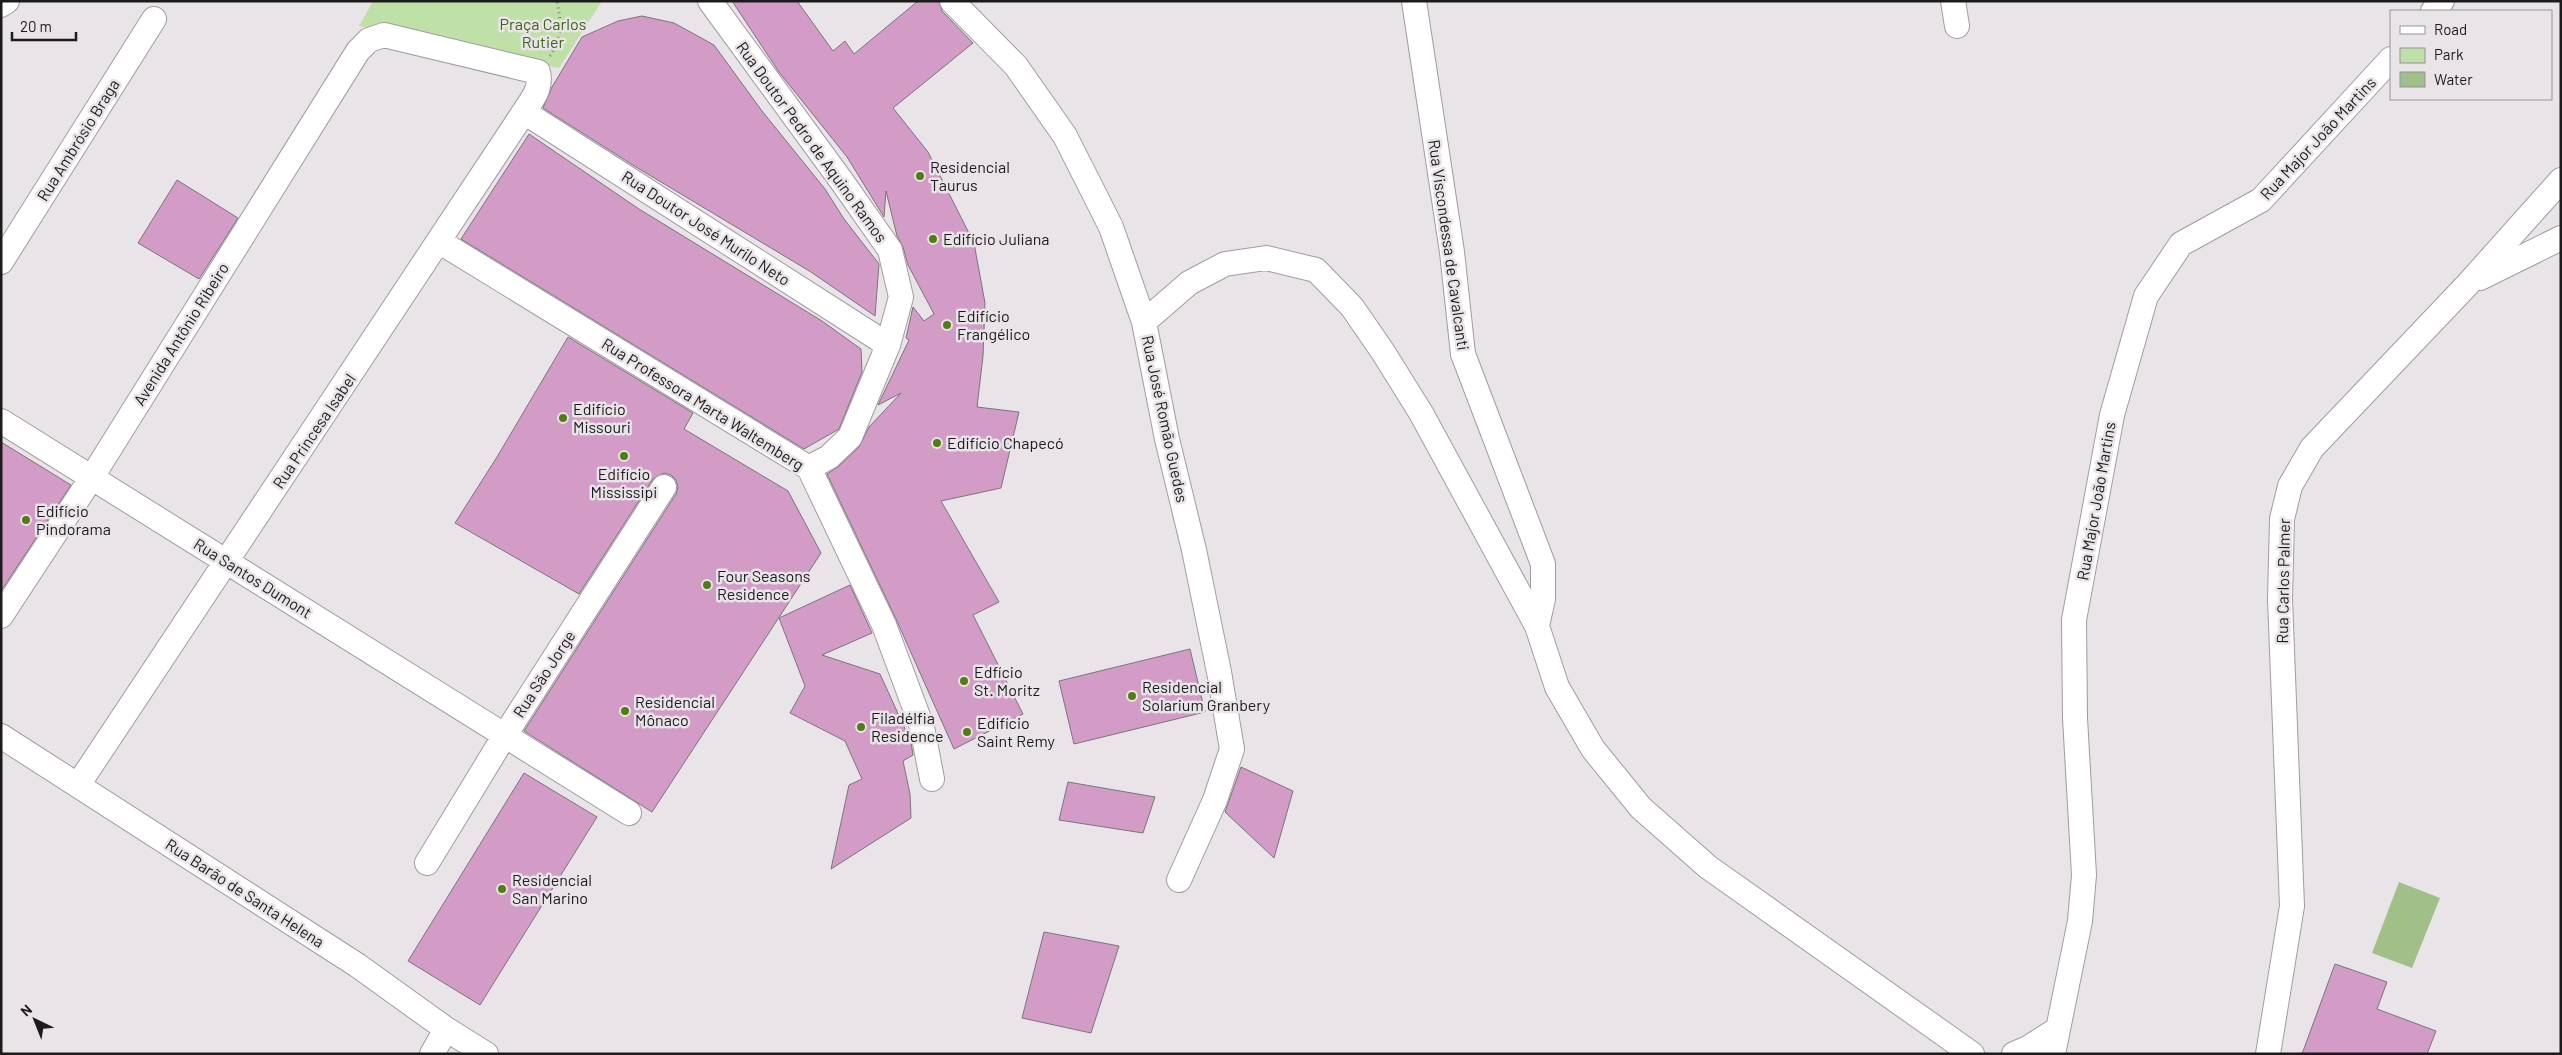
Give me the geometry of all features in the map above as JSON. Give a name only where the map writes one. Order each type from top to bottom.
[{"type":"street","points":[[1,5],[7,1]]},
{"type":"street","name":"Rua Doutor Pedro de Aquino Ramos","points":[[710,1],[844,183],[890,250],[901,297],[888,345],[850,437],[829,457],[808,468]]},
{"type":"street","name":"Rua José Romão Guedes","points":[[952,1],[1016,66],[1065,136],[1111,227],[1144,322],[1167,439],[1210,625],[1232,749],[1215,800],[1179,880]]},
{"type":"street","name":"Rua Viscondessa de Cavalcanti","points":[[1414,1],[1452,252],[1463,354],[1543,564],[1543,599],[1537,626]]},
{"type":"street","points":[[1953,1],[1957,26]]},
{"type":"street","name":"Rua Ambrósio Braga","points":[[1,262],[154,19]]},
{"type":"street","name":"Avenida Antônio Ribeiro","points":[[1,616],[92,477],[358,51],[369,40],[384,35],[538,72]]},
{"type":"street","name":"Rua Major João Martins","points":[[2053,1054],[2080,920],[2084,875],[2075,718],[2074,620],[2112,415],[2146,296],[2181,244],[2262,200],[2390,60]]},
{"type":"street","name":"Rua Princesa Isabel","points":[[78,785],[440,242],[537,92],[540,81],[538,72]]},
{"type":"street","name":"Rua Doutor José Murilo Neto","points":[[524,112],[888,345]]},
{"type":"street","name":"Rua Carlos Palmer","points":[[2268,1054],[2292,906],[2280,599],[2282,519],[2290,486],[2312,448],[2468,284],[2561,180]]},
{"type":"street","points":[[2468,284],[2561,238]]},
{"type":"street","name":"Rua Professora Marta Waltemberg","points":[[440,242],[808,468],[884,625],[922,727],[932,779]]},
{"type":"street","points":[[1144,322],[1189,283],[1226,264],[1266,258],[1316,270],[1352,307],[1383,352],[1420,413],[1537,626],[1557,687],[1593,749],[1641,808],[1708,866],[1972,1054]]},
{"type":"street","name":"Rua Santos Dumont","points":[[1,420],[629,813]]},
{"type":"street","name":"Rua São Jorge","points":[[427,863],[505,735],[664,487]]},
{"type":"street","name":"Rua Barão de Santa Helena","points":[[1,736],[357,965],[446,1029],[486,1054]]},
{"type":"street","points":[[432,1054],[446,1029]]},
{"type":"street","points":[[2014,1054],[2028,1048],[2058,1029]]},
{"type":"path","points":[[538,72],[556,47],[562,28],[557,1]]},
{"type":"green space","name":"Praça Carlos Rutier","points":[[373,1],[602,1],[559,68],[359,26]]},
{"type":"water","points":[[2399,882],[2440,898],[2412,968],[2372,953]]},
{"type":"building","points":[[732,1],[797,1],[833,51],[845,41],[854,54],[918,1],[939,1],[942,11],[973,43],[893,108],[928,152],[974,243],[985,303],[983,356],[977,407],[1019,412],[1001,488],[941,501],[999,602],[973,615],[1023,714],[954,749],[896,619],[827,474],[838,467],[859,447],[869,427],[901,393],[878,405],[909,340],[906,338],[913,307],[924,321],[934,314],[908,265],[903,247],[897,236],[886,191],[884,217],[847,157],[779,72]]},
{"type":"building","points":[[642,16],[674,23],[714,45],[762,111],[825,189],[844,219],[879,264],[875,316],[811,272],[636,167],[543,108],[552,87],[582,37],[618,21]]},
{"type":"building","points":[[529,134],[639,209],[822,321],[861,349],[862,372],[839,429],[804,449],[461,239]]},
{"type":"building","points":[[177,180],[238,218],[199,279],[138,243]]},
{"type":"building","points":[[568,337],[693,413],[684,429],[788,491],[821,553],[652,812],[524,731],[676,494],[678,487],[676,480],[671,475],[664,473],[653,479],[579,594],[455,523],[497,457]]},
{"type":"building","name":"Edifício Pindorama","points":[[1,442],[71,485],[1,591]]},
{"type":"building","points":[[850,585],[872,633],[822,655],[880,674],[911,742],[913,755],[903,761],[910,794],[911,818],[831,869],[849,785],[862,779],[845,741],[790,713],[805,686],[779,618]]},
{"type":"building","name":"Residencial Solarium Granbery","points":[[1190,649],[1205,712],[1074,744],[1059,681]]},
{"type":"building","points":[[1241,767],[1293,791],[1274,858],[1225,812]]},
{"type":"building","name":"Residencial San Marino","points":[[524,773],[597,817],[480,1005],[408,961]]},
{"type":"building","points":[[1068,782],[1155,797],[1143,833],[1059,820]]},
{"type":"building","points":[[1044,932],[1119,946],[1091,1033],[1022,1018]]},
{"type":"building","points":[[2335,964],[2387,982],[2377,1009],[2436,1031],[2427,1054],[2302,1054]]},
{"type":"place","name":"Residencial Taurus","points":[[920,176]]},
{"type":"place","name":"Edifício Juliana","points":[[933,239]]},
{"type":"place","name":"Edifício Frangélico","points":[[947,325]]},
{"type":"place","name":"Edifício Missouri","points":[[563,418]]},
{"type":"place","name":"Edifício Chapecó","points":[[937,443]]},
{"type":"place","name":"Edifício Mississipi","points":[[624,456]]},
{"type":"place","name":"Edifício Pindorama","points":[[26,520]]},
{"type":"place","name":"Four Seasons Residence","points":[[707,585]]},
{"type":"place","name":"Edfício St. Moritz","points":[[964,681]]},
{"type":"place","name":"Residencial Solarium Granbery","points":[[1132,696]]},
{"type":"place","name":"Residencial Mônaco","points":[[625,711]]},
{"type":"place","name":"Filadélfia Residence","points":[[861,727]]},
{"type":"place","name":"Edifício Saint Remy","points":[[967,732]]},
{"type":"place","name":"Residencial San Marino","points":[[502,889]]}]
